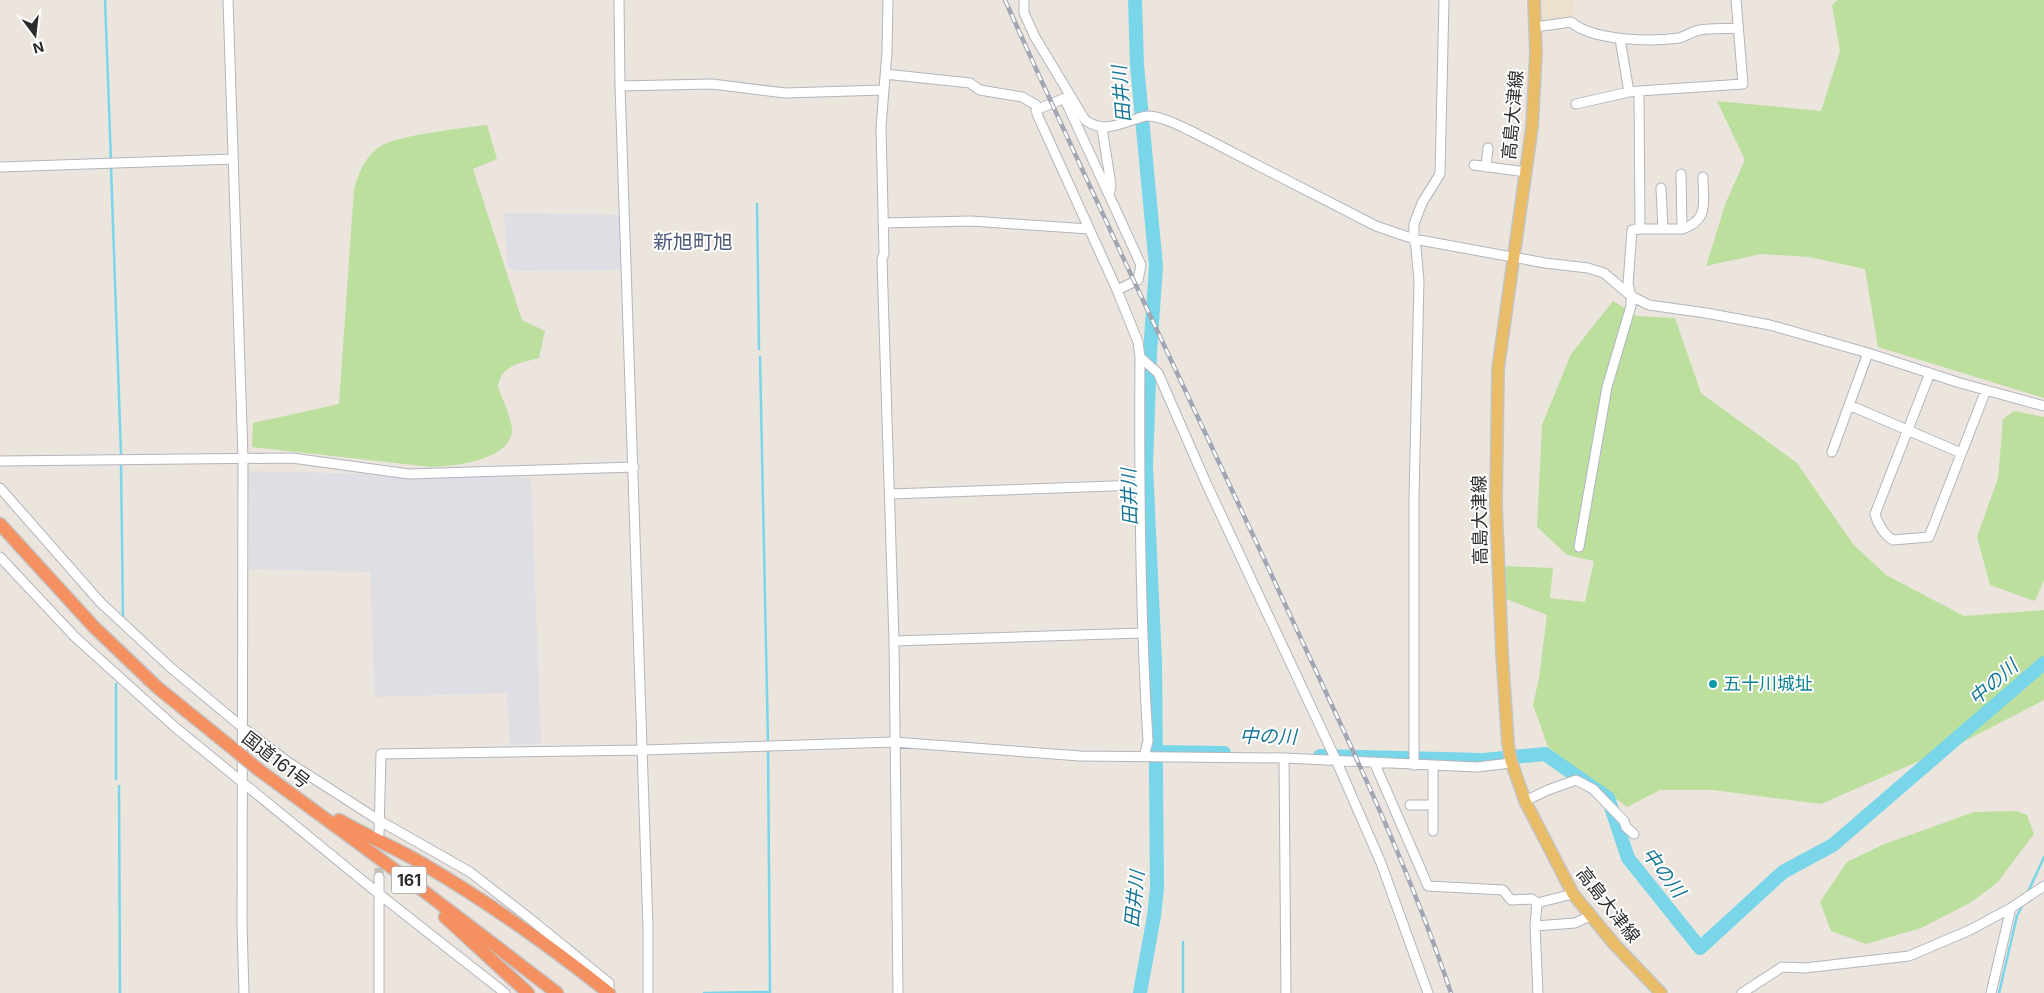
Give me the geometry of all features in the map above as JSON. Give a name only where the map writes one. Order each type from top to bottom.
[{"type":"highway","name":"国道161号","points":[[0,524],[94,627],[158,688],[259,770],[558,993]]},
{"type":"highway","points":[[299,799],[422,863],[448,879],[554,950],[609,993]]},
{"type":"highway","points":[[299,799],[331,830],[453,924],[528,993]]},
{"type":"main road","name":"高島大津線","points":[[1534,0],[1532,127],[1499,360],[1496,441],[1497,554],[1505,717],[1510,760],[1525,801],[1573,894],[1615,945],[1661,993]]},
{"type":"street","points":[[228,0],[243,458],[242,924],[244,993]]},
{"type":"street","points":[[619,0],[620,86],[643,750],[648,993]]},
{"type":"street","points":[[888,0],[881,127],[882,260],[891,494],[898,993]]},
{"type":"street","points":[[1024,0],[1024,13],[1035,37],[1085,120],[1094,126],[1102,128],[1146,116],[1168,121],[1376,226],[1414,239],[1604,272],[1631,296],[1648,306],[1706,313],[1770,325],[2044,406]]},
{"type":"street","points":[[1414,765],[1414,497],[1419,281],[1414,224],[1422,203],[1440,174],[1444,0]]},
{"type":"street","points":[[1576,104],[1629,92],[1743,84],[1736,0]]},
{"type":"street","points":[[1535,26],[1571,22],[1576,27],[1607,38],[1620,39],[1677,38],[1688,36],[1697,31],[1738,28]]},
{"type":"street","points":[[1620,39],[1629,92]]},
{"type":"street","points":[[885,74],[970,83],[980,90],[1022,97],[1036,105],[1036,114],[1117,290],[1138,342],[1142,359],[1139,485],[1142,633],[1148,741],[1144,757]]},
{"type":"street","points":[[620,86],[712,84],[785,93],[883,90]]},
{"type":"street","points":[[1639,91],[1640,229]]},
{"type":"street","points":[[1036,110],[1070,96]]},
{"type":"street","points":[[1070,96],[1067,104],[1141,265],[1138,280],[1117,290]]},
{"type":"street","points":[[1102,128],[1111,185],[1108,195]]},
{"type":"street","points":[[1486,167],[1488,148]]},
{"type":"street","points":[[0,167],[233,159]]},
{"type":"street","points":[[1474,166],[1526,172]]},
{"type":"street","points":[[1681,174],[1682,229]]},
{"type":"street","points":[[1579,547],[1607,387],[1631,306],[1628,284],[1632,230],[1682,229],[1688,227],[1701,217],[1704,211],[1703,177]]},
{"type":"street","points":[[1661,188],[1663,229]]},
{"type":"street","points":[[883,223],[971,221],[1089,229]]},
{"type":"street","points":[[1832,452],[1868,353]]},
{"type":"street","points":[[1142,359],[1158,373],[1336,760],[1380,863],[1428,993]]},
{"type":"street","points":[[1930,373],[1874,514],[1877,521],[1893,540],[1929,537],[1986,390]]},
{"type":"street","points":[[1849,406],[1908,429],[1961,453]]},
{"type":"street","points":[[0,461],[292,458],[409,474],[634,467]]},
{"type":"street","points":[[891,494],[1139,485]]},
{"type":"street","points":[[0,488],[101,602],[170,667],[242,727],[288,762],[380,821],[470,872],[609,983],[609,993]]},
{"type":"street","points":[[0,557],[75,637],[176,728],[230,773],[242,780],[379,894],[505,993]]},
{"type":"street","points":[[894,641],[1142,633]]},
{"type":"street","points":[[380,834],[380,754],[643,750],[894,742],[1080,756],[1284,758],[1477,767],[1510,760]]},
{"type":"street","points":[[1284,758],[1286,993]]},
{"type":"street","points":[[1374,762],[1428,886],[1503,890],[1511,900],[1532,899],[1537,903]]},
{"type":"street","points":[[1433,766],[1433,831]]},
{"type":"street","points":[[1525,801],[1576,780],[1593,789],[1624,820],[1626,827],[1634,834]]},
{"type":"street","points":[[1410,805],[1433,805]]},
{"type":"street","points":[[379,877],[380,993]]},
{"type":"street","points":[[1742,993],[1782,967],[1805,968],[1909,956],[1970,930],[2011,908],[2044,886]]},
{"type":"street","points":[[1537,903],[1573,894]]},
{"type":"street","points":[[1537,903],[1535,926],[1538,993]]},
{"type":"street","points":[[1991,993],[2011,908]]},
{"type":"street","points":[[1535,926],[1575,923],[1590,916]]},
{"type":"shaded area","points":[[1538,0],[1575,0],[1572,18],[1539,22]]},
{"type":"shaded area","points":[[504,213],[619,215],[622,270],[517,271],[508,268]]},
{"type":"shaded area","points":[[249,471],[531,478],[541,743],[510,745],[507,693],[375,697],[370,572],[249,569]]},
{"type":"green space","points":[[1837,0],[2044,0],[2044,398],[1878,347],[1865,269],[1809,257],[1761,254],[1706,266],[1726,202],[1745,160],[1717,101],[1821,111],[1840,51],[1832,5]]},
{"type":"green space","points":[[487,125],[497,159],[473,169],[522,320],[545,331],[539,358],[507,369],[500,380],[498,387],[512,427],[508,442],[501,450],[479,460],[431,467],[252,447],[253,423],[339,404],[354,189],[366,161],[379,147],[400,139]]},
{"type":"green space","points":[[1613,301],[1637,316],[1675,318],[1701,393],[1797,463],[1853,544],[1886,575],[1964,616],[2044,610],[2044,700],[1967,740],[1821,804],[1713,790],[1660,790],[1627,807],[1548,747],[1533,705],[1539,678],[1547,615],[1506,599],[1504,566],[1553,568],[1550,598],[1585,602],[1594,561],[1567,555],[1537,527],[1542,425],[1571,354]]},
{"type":"green space","points":[[2014,411],[2044,417],[2044,580],[2035,601],[1990,585],[1977,537],[1998,478],[2003,419]]},
{"type":"green space","points":[[2016,811],[2027,815],[2034,834],[1997,883],[1970,903],[1921,928],[1866,944],[1831,931],[1820,902],[1847,862],[1882,845],[1974,812]]},
{"type":"waterway","points":[[105,0],[111,160]]},
{"type":"waterway","name":"田井川","points":[[1135,0],[1137,65],[1156,266],[1150,353],[1146,466],[1155,662],[1157,888],[1154,916],[1140,993]]},
{"type":"waterway","points":[[111,167],[121,454]]},
{"type":"waterway","points":[[757,204],[759,349]]},
{"type":"waterway","points":[[760,357],[768,743]]},
{"type":"waterway","points":[[121,465],[123,617]]},
{"type":"waterway","name":"中の川","points":[[1320,756],[1483,760],[1545,754],[1608,798],[1628,858],[1700,948],[1783,872],[1833,845],[2044,663]]},
{"type":"waterway","points":[[116,684],[116,779]]},
{"type":"waterway","points":[[704,993],[770,992],[768,749]]},
{"type":"waterway","name":"中の川","points":[[1157,752],[1224,753]]},
{"type":"waterway","points":[[119,786],[120,993]]},
{"type":"waterway","points":[[2028,892],[2044,857]]},
{"type":"waterway","points":[[1999,993],[2017,916],[2023,904]]},
{"type":"waterway","points":[[1183,942],[1183,993]]},
{"type":"tunnel","points":[[379,837],[379,877]]},
{"type":"railway","points":[[1005,0],[1367,782],[1412,886],[1451,993]]},
{"type":"place","name":"五十川城址","points":[[1713,684]]},
{"type":"district","name":"新旭町旭","points":[[693,242]]}]
